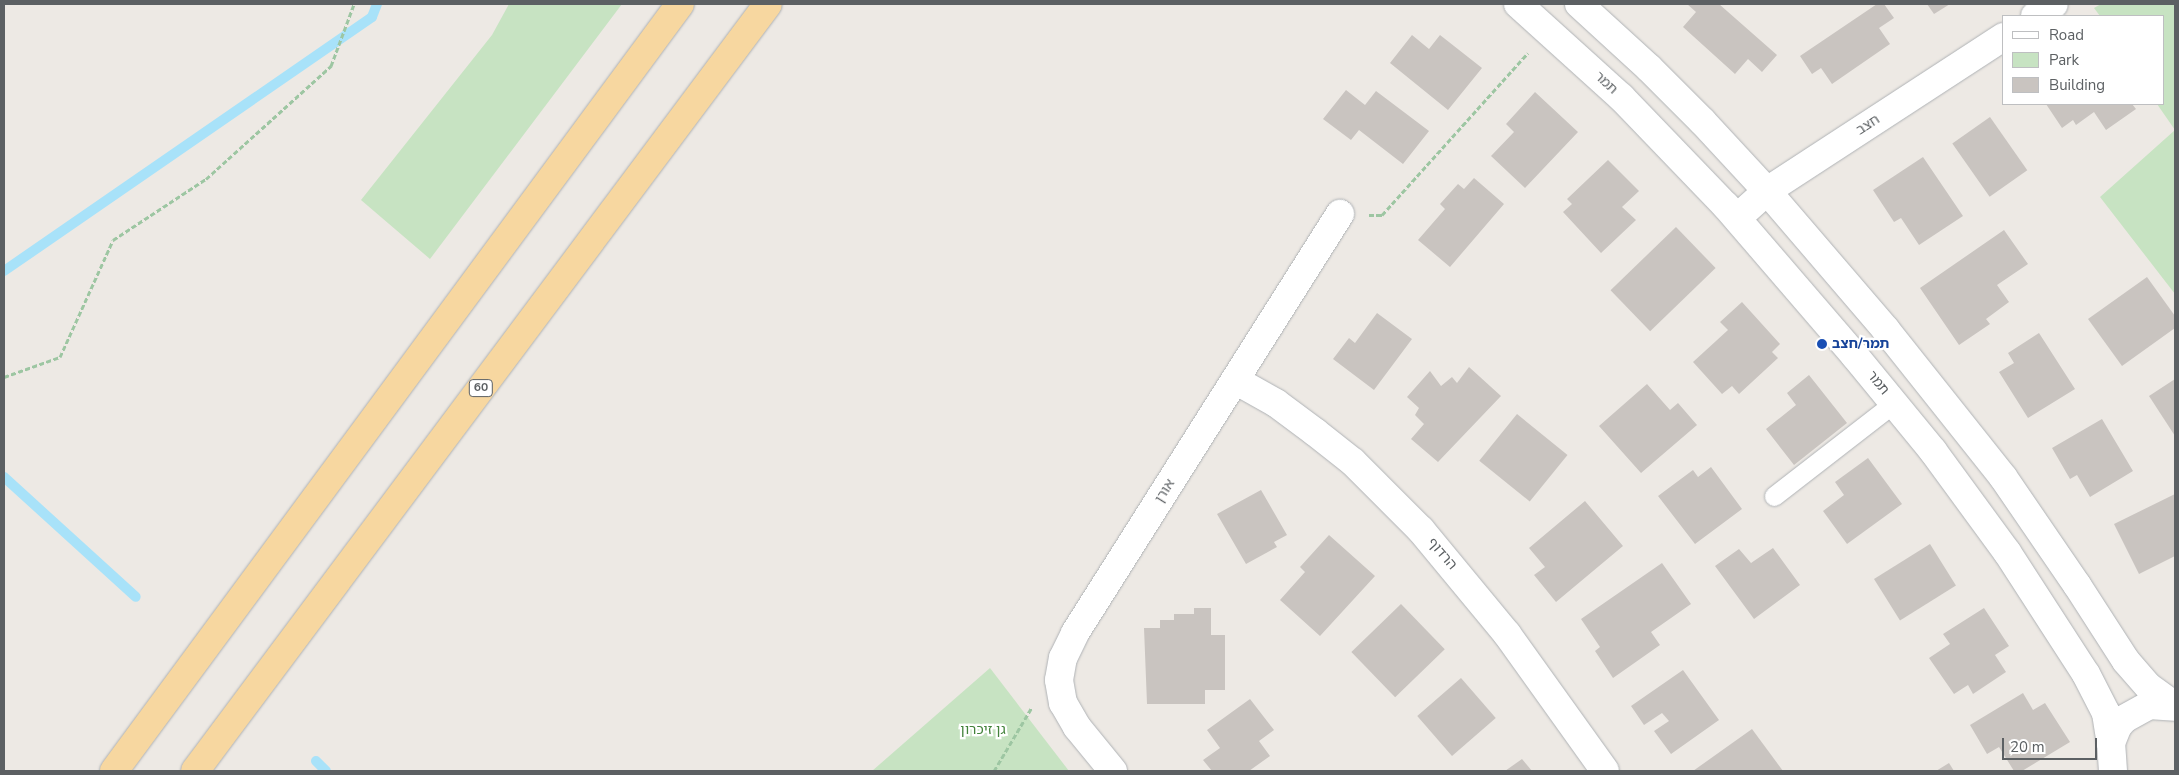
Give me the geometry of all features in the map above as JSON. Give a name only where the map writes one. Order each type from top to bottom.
[{"type":"highway","points":[[114,771],[680,4]]},
{"type":"highway","name":"60","points":[[195,771],[768,4]]},
{"type":"street","name":"תמר","points":[[1518,4],[1621,97],[1737,218],[1894,403],[1970,501],[2044,606],[2099,697],[2109,727],[2113,771]]},
{"type":"street","points":[[1579,4],[1649,68],[1767,191],[1886,330],[1975,441],[2040,530],[2126,661],[2149,687],[2175,707]]},
{"type":"street","points":[[2037,15],[2054,4]]},
{"type":"street","name":"חצב","points":[[1737,218],[1767,191],[2002,38]]},
{"type":"street","name":"אורן","points":[[1113,771],[1069,715],[1060,692],[1059,680],[1063,658],[1075,633],[1340,214]]},
{"type":"street","name":"הרדוף","points":[[1235,380],[1276,403],[1353,462],[1421,530],[1502,627],[1605,771]]},
{"type":"street","points":[[2111,744],[2118,726],[2132,713],[2149,705],[2175,707]]},
{"type":"lane","points":[[1774,496],[1894,403]]},
{"type":"path","points":[[4,377],[60,357],[113,240],[206,179],[332,66],[354,4]]},
{"type":"path","points":[[1340,214],[1382,215],[1549,31]]},
{"type":"path","points":[[994,771],[1036,700],[1059,680]]},
{"type":"green space","points":[[509,4],[622,4],[430,259],[361,200],[492,35]]},
{"type":"green space","points":[[2101,4],[2175,4],[2175,130],[2158,105],[2164,105],[2164,15],[2099,15],[2094,8]]},
{"type":"green space","points":[[2175,130],[2175,294],[2100,197]]},
{"type":"green space","name":"גן זיכרון","points":[[990,668],[1069,771],[872,771]]},
{"type":"building","points":[[1687,4],[1719,4],[1777,55],[1762,72],[1748,59],[1735,74],[1683,27],[1696,12]]},
{"type":"building","points":[[1877,4],[1884,4],[1894,18],[1879,28],[1890,44],[1832,84],[1821,68],[1812,74],[1800,56]]},
{"type":"building","points":[[1927,4],[1950,4],[1934,14]]},
{"type":"building","points":[[1412,35],[1429,49],[1440,35],[1482,68],[1448,110],[1390,63]]},
{"type":"building","points":[[1346,90],[1365,105],[1376,91],[1429,131],[1403,164],[1359,130],[1351,140],[1323,119]]},
{"type":"building","points":[[1535,92],[1578,132],[1525,188],[1491,156],[1514,132],[1506,124]]},
{"type":"building","points":[[2047,105],[2133,105],[2136,109],[2106,130],[2094,112],[2076,125],[2073,120],[2062,128]]},
{"type":"building","points":[[1990,117],[2027,170],[1990,197],[1952,143]]},
{"type":"building","points":[[1923,157],[1963,216],[1919,245],[1901,218],[1894,222],[1873,190]]},
{"type":"building","points":[[1608,160],[1639,191],[1622,207],[1636,220],[1601,253],[1563,212],[1572,204],[1567,199]]},
{"type":"building","points":[[1474,178],[1504,204],[1450,267],[1418,240],[1445,209],[1440,204],[1458,184],[1464,189]]},
{"type":"building","points":[[1676,227],[1716,268],[1650,331],[1611,290]]},
{"type":"building","points":[[2004,230],[2028,264],[1997,285],[2009,302],[1986,319],[1990,324],[1959,345],[1920,288]]},
{"type":"building","points":[[2147,277],[2175,316],[2175,328],[2122,366],[2088,319]]},
{"type":"building","points":[[1742,302],[1780,344],[1772,352],[1778,358],[1739,394],[1732,386],[1722,394],[1693,362],[1728,330],[1720,322]]},
{"type":"building","points":[[1377,313],[1412,339],[1374,390],[1333,359],[1349,338],[1355,343]]},
{"type":"building","points":[[2039,333],[2075,389],[2028,418],[1999,372],[2014,363],[2008,353]]},
{"type":"building","points":[[1469,367],[1501,396],[1438,462],[1411,439],[1424,424],[1415,415],[1419,408],[1407,397],[1430,371],[1441,386],[1452,377],[1457,383]]},
{"type":"building","points":[[1809,375],[1847,423],[1794,465],[1766,429],[1796,405],[1787,393]]},
{"type":"building","points":[[2175,379],[2175,436],[2149,396]]},
{"type":"building","points":[[1647,384],[1670,410],[1678,403],[1697,425],[1641,473],[1599,426]]},
{"type":"building","points":[[1517,414],[1568,455],[1530,502],[1479,461]]},
{"type":"building","points":[[2102,419],[2133,471],[2090,497],[2077,475],[2070,479],[2052,448]]},
{"type":"building","points":[[1868,458],[1902,504],[1847,544],[1823,511],[1844,495],[1835,482]]},
{"type":"building","points":[[1711,467],[1742,509],[1695,544],[1658,496],[1693,470],[1698,477]]},
{"type":"building","points":[[1261,490],[1287,535],[1274,542],[1277,547],[1246,564],[1217,514]]},
{"type":"building","points":[[2175,494],[2175,556],[2139,574],[2114,524]]},
{"type":"building","points":[[1585,501],[1623,546],[1556,602],[1534,575],[1545,567],[1529,548]]},
{"type":"building","points":[[1329,535],[1375,576],[1320,636],[1280,600],[1305,572],[1300,567]]},
{"type":"building","points":[[1930,544],[1956,586],[1900,621],[1874,579]]},
{"type":"building","points":[[1773,548],[1800,585],[1754,619],[1715,566],[1739,549],[1751,563]]},
{"type":"building","points":[[1662,563],[1691,604],[1651,632],[1660,645],[1613,678],[1595,651],[1600,647],[1581,619]]},
{"type":"building","points":[[1401,604],[1445,649],[1395,697],[1351,652]]},
{"type":"building","points":[[1194,608],[1211,608],[1211,635],[1225,635],[1225,690],[1205,690],[1205,704],[1147,704],[1144,628],[1160,628],[1160,620],[1174,620],[1174,614],[1194,614]]},
{"type":"building","points":[[1984,608],[2009,646],[1995,655],[2006,672],[1973,694],[1968,685],[1954,694],[1929,658],[1950,644],[1943,634]]},
{"type":"building","points":[[1683,670],[1719,720],[1671,754],[1654,731],[1669,721],[1662,713],[1644,725],[1631,706]]},
{"type":"building","points":[[1461,678],[1496,718],[1452,756],[1417,716]]},
{"type":"building","points":[[2023,693],[2033,710],[2045,703],[2070,742],[2022,771],[2014,771],[1999,747],[1987,754],[1970,725]]},
{"type":"building","points":[[1250,699],[1274,730],[1259,741],[1270,756],[1249,771],[1212,771],[1203,760],[1220,748],[1207,730]]},
{"type":"building","points":[[1752,729],[1783,771],[1693,771]]},
{"type":"building","points":[[1522,759],[1532,771],[1505,771]]},
{"type":"building","points":[[1949,763],[1954,771],[1936,771]]},
{"type":"waterway","points":[[4,271],[372,17],[377,4]]},
{"type":"waterway","points":[[4,477],[136,597]]},
{"type":"waterway","points":[[316,761],[326,771]]},
{"type":"place","name":"תמר/חצב","points":[[1822,344]]}]
